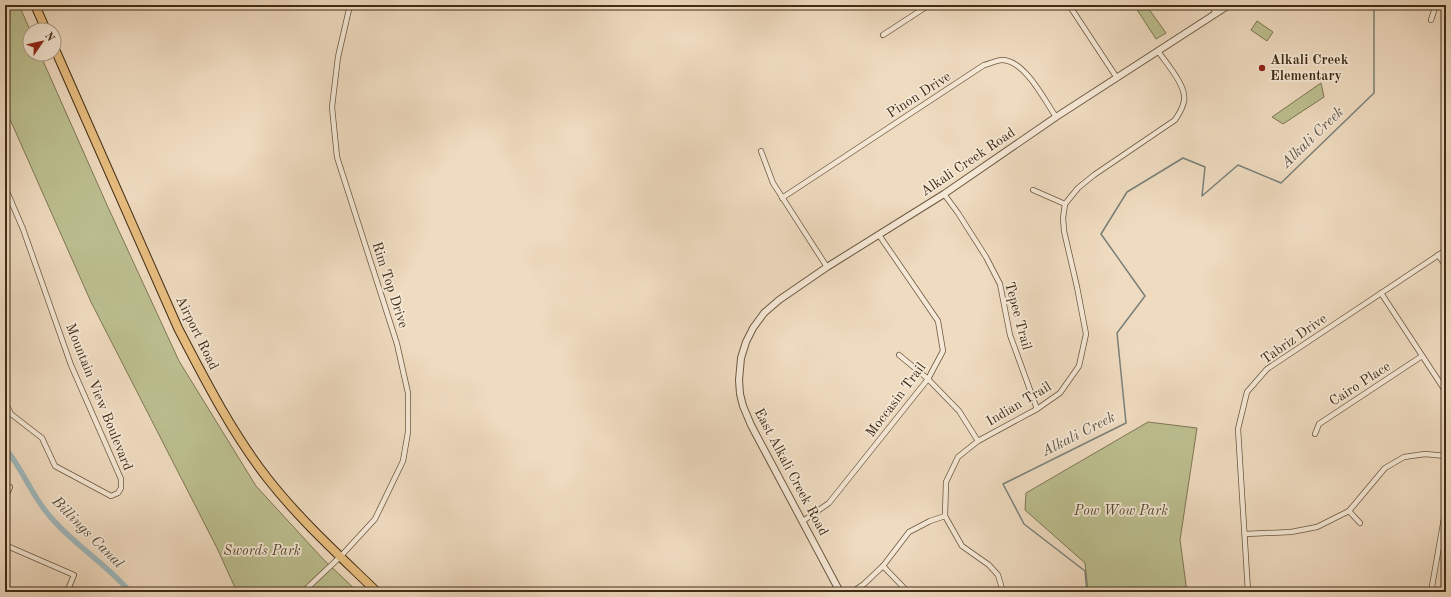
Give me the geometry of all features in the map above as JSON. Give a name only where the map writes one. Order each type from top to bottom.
[{"type":"highway","points":[[35,5],[42,22]]},
{"type":"highway","name":"Airport Road","points":[[61,62],[178,328],[202,374],[244,446],[269,480],[313,530],[377,592]]},
{"type":"street","name":"Rim Top Drive","points":[[303,592],[341,556],[375,519],[403,460],[408,432],[408,394],[397,344],[338,157],[332,107],[338,56],[350,5]]},
{"type":"street","points":[[883,36],[929,5]]},
{"type":"street","points":[[1069,5],[1118,78]]},
{"type":"street","points":[[1211,5],[1216,13]]},
{"type":"street","name":"Alkali Creek Road","points":[[741,358],[746,342],[753,328],[764,313],[779,300],[827,267],[944,194],[1056,117],[1229,5]]},
{"type":"street","points":[[1431,20],[1436,5]]},
{"type":"street","points":[[1033,190],[1065,204],[1078,188],[1094,175],[1175,120],[1181,111],[1185,99],[1181,84],[1158,51]]},
{"type":"street","name":"Pinon Drive","points":[[782,198],[984,65],[1002,60],[1015,64],[1029,76],[1056,117]]},
{"type":"street","points":[[761,151],[773,183],[827,267]]},
{"type":"street","name":"Mountain View Boulevard","points":[[5,187],[23,229],[71,365],[121,479],[121,488],[118,493],[111,496],[55,466],[42,438],[11,414],[5,402]]},
{"type":"street","name":"Tepee Trail","points":[[944,194],[986,257],[1000,284],[1010,336],[1037,409]]},
{"type":"street","name":"Indian Trail","points":[[945,516],[946,482],[958,458],[978,441],[1037,409],[1060,393],[1079,366],[1086,334],[1064,231],[1063,218],[1065,204]]},
{"type":"street","name":"Moccasin Trail","points":[[803,521],[829,503],[928,379],[943,351],[938,321],[879,235]]},
{"type":"street","name":"Tabriz Drive","points":[[1248,592],[1238,429],[1247,392],[1267,369],[1446,250]]},
{"type":"street","points":[[1438,255],[1446,266]]},
{"type":"street","points":[[1381,293],[1446,392]]},
{"type":"street","points":[[899,355],[928,379],[959,411],[978,441]]},
{"type":"street","name":"Cairo Place","points":[[1315,434],[1319,424],[1422,356]]},
{"type":"street","name":"East Alkali Creek Road","points":[[741,358],[739,380],[743,406],[751,425],[840,592]]},
{"type":"street","points":[[1244,534],[1291,532],[1317,527],[1349,511],[1385,468],[1404,457],[1425,454],[1446,456]]},
{"type":"street","points":[[5,499],[10,487]]},
{"type":"street","points":[[1431,592],[1446,507]]},
{"type":"street","points":[[1349,511],[1360,522]]},
{"type":"street","points":[[852,592],[864,584],[883,566],[909,532],[930,521],[945,516],[962,546],[989,565],[998,575],[1003,592]]},
{"type":"street","points":[[5,545],[74,575],[67,592]]},
{"type":"street","points":[[883,566],[908,592]]},
{"type":"green space","name":"Swords Park","points":[[5,5],[19,5],[26,22],[22,22],[22,62],[44,62],[107,205],[179,361],[256,486],[323,559],[358,592],[237,592],[217,548],[91,302],[5,108]]},
{"type":"green space","points":[[1134,5],[1146,5],[1166,33],[1156,39]]},
{"type":"green space","points":[[1257,21],[1273,32],[1267,41],[1251,30]]},
{"type":"green space","points":[[1321,83],[1324,97],[1283,124],[1272,117]]},
{"type":"green space","name":"Pow Wow Park","points":[[1148,422],[1197,428],[1180,540],[1187,592],[1088,592],[1085,563],[1025,510],[1026,493]]},
{"type":"waterway","name":"Alkali Creek","points":[[1087,592],[1085,571],[1024,524],[1003,484],[1126,423],[1117,333],[1145,296],[1101,234],[1127,192],[1183,158],[1205,167],[1202,196],[1238,165],[1281,183],[1374,93],[1374,5]]},
{"type":"waterway","name":"Billings Canal","points":[[5,448],[36,498],[57,525],[121,582],[130,592]]},
{"type":"place","name":"Alkali Creek Elementary","points":[[1262,68]]}]
